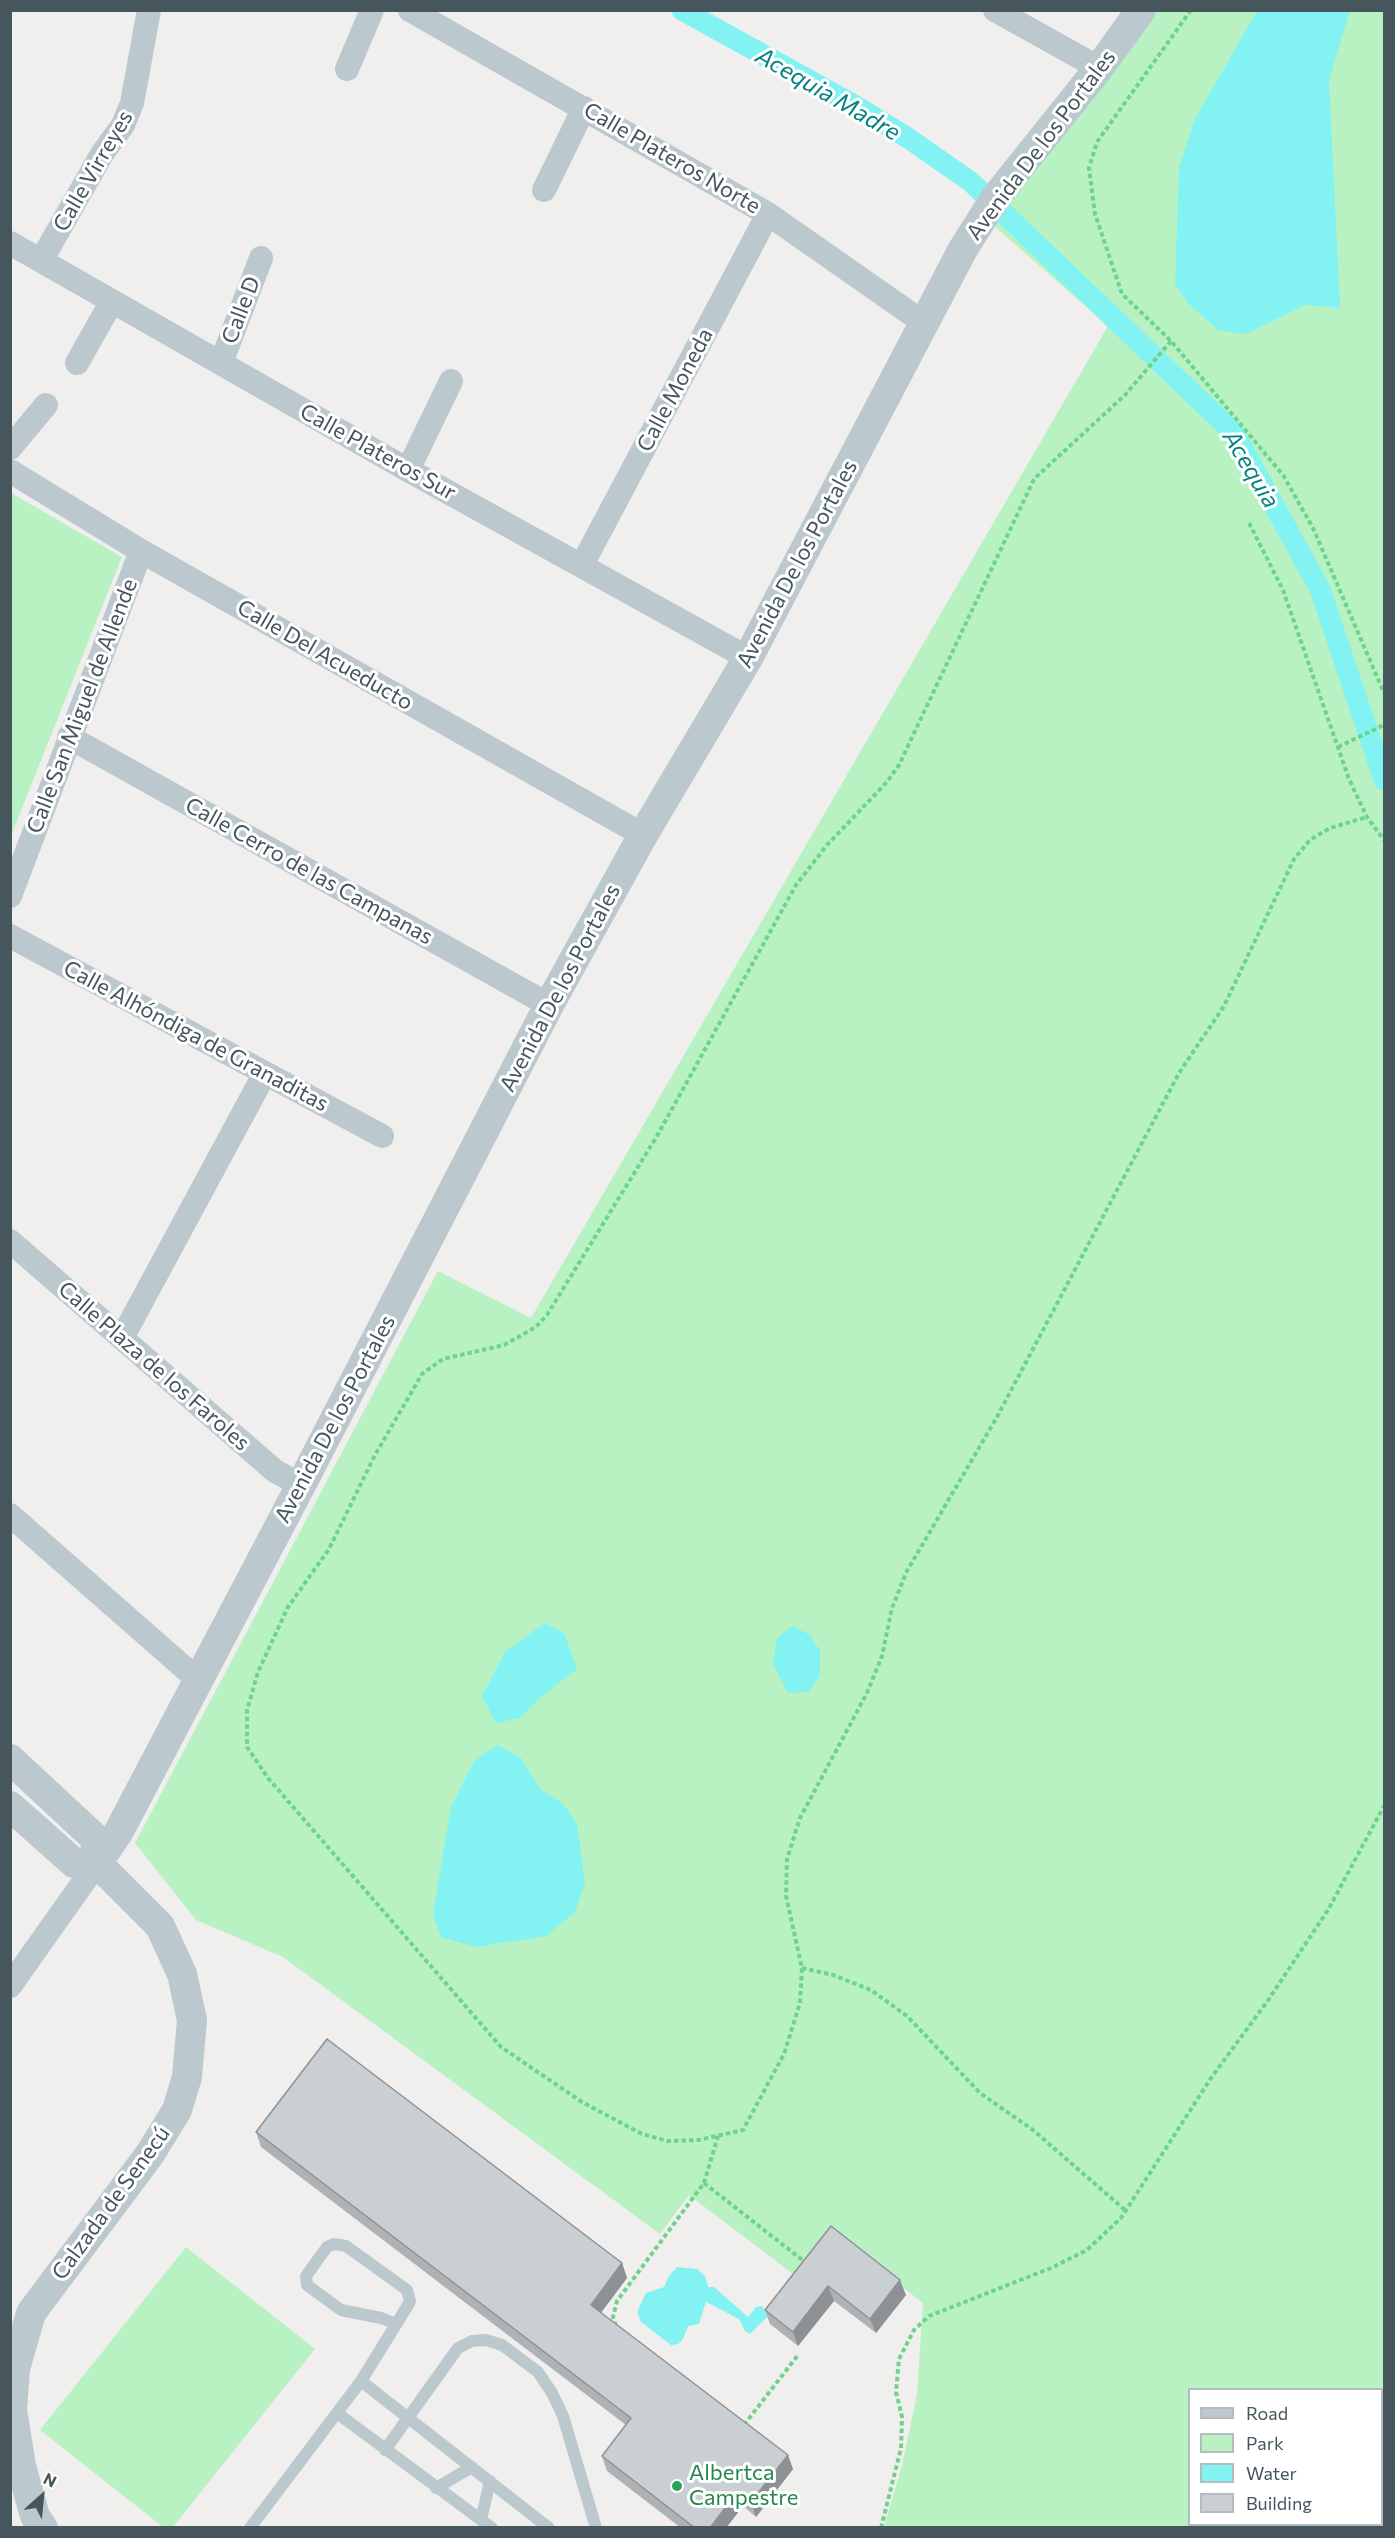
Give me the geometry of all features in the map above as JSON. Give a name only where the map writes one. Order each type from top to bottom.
[{"type":"street","name":"Calle Virreyes","points":[[42,259],[102,154],[123,125],[132,103],[149,10]]},
{"type":"street","points":[[347,69],[372,10]]},
{"type":"street","name":"Calle Plateros Norte","points":[[410,10],[768,214],[924,323]]},
{"type":"street","points":[[995,10],[1099,68]]},
{"type":"street","name":"Avenida De los Portales","points":[[10,1986],[118,1833],[197,1679],[302,1485],[549,1005],[643,835],[748,658],[924,323],[982,218],[1099,68],[1141,10]]},
{"type":"street","points":[[544,190],[584,108]]},
{"type":"street","name":"Calle Moneda","points":[[582,565],[768,214]]},
{"type":"street","name":"Calle Plateros Sur","points":[[10,243],[42,259],[408,470],[748,658]]},
{"type":"street","name":"Calle D","points":[[221,363],[261,258]]},
{"type":"street","points":[[77,363],[112,301]]},
{"type":"street","points":[[408,470],[451,381]]},
{"type":"street","points":[[10,448],[46,405]]},
{"type":"street","name":"Calle Del Acueducto","points":[[10,471],[141,551],[643,835]]},
{"type":"street","name":"Calle San Miguel de Allende","points":[[10,896],[141,551]]},
{"type":"street","name":"Calle Cerro de las Campanas","points":[[69,736],[549,1005]]},
{"type":"street","name":"Calle Alhóndiga de Granaditas","points":[[10,936],[382,1136]]},
{"type":"street","points":[[122,1338],[265,1073]]},
{"type":"street","name":"Calle Plaza de los Faroles","points":[[10,1241],[275,1471],[302,1485]]},
{"type":"street","points":[[10,1515],[197,1679]]},
{"type":"street","points":[[10,1759],[95,1838],[97,1863],[74,1863],[10,1806]]},
{"type":"street","name":"Calzada de Senecú","points":[[43,2528],[35,2516],[21,2466],[12,2410],[15,2369],[31,2313],[150,2154],[177,2110],[187,2077],[192,2020],[182,1974],[160,1926],[97,1863]]},
{"type":"street","points":[[10,2339],[31,2313]]},
{"type":"lane","points":[[250,2528],[361,2381],[396,2324],[410,2301],[407,2290],[346,2246],[334,2244],[327,2247],[306,2276],[308,2285],[341,2310],[381,2318],[396,2324]]},
{"type":"lane","points":[[385,2450],[458,2348],[472,2341],[486,2340],[502,2345],[538,2372],[552,2393],[563,2416],[596,2528]]},
{"type":"lane","points":[[361,2381],[549,2528]]},
{"type":"lane","points":[[337,2413],[487,2524]]},
{"type":"lane","points":[[436,2488],[472,2467]]},
{"type":"lane","points":[[487,2524],[490,2481]]},
{"type":"path","points":[[1191,10],[1097,142],[1089,168],[1095,214],[1122,294],[1171,341],[1283,476],[1313,528],[1384,693]]},
{"type":"path","points":[[1171,341],[1125,395],[1034,479],[899,765],[887,782],[828,844],[796,885],[657,1136],[547,1315],[536,1327],[504,1345],[443,1359],[422,1374],[375,1455],[329,1549],[288,1607],[258,1672],[247,1710],[247,1747],[268,1778],[501,2047],[582,2102],[642,2134],[668,2141],[699,2140],[743,2130],[784,2054],[800,2003],[802,1968],[786,1896],[787,1859],[800,1818],[867,1693],[882,1656],[892,1608],[907,1570],[997,1417],[1179,1073],[1224,1006],[1294,859],[1310,840],[1330,828],[1367,817]]},
{"type":"path","points":[[1249,523],[1283,590],[1338,747],[1367,817],[1384,840]]},
{"type":"path","points":[[1338,747],[1384,724]]},
{"type":"path","points":[[880,2528],[901,2448],[902,2417],[896,2392],[899,2359],[914,2330],[930,2316],[1052,2268],[1087,2250],[1125,2210],[1211,2078],[1269,1999],[1328,1910],[1384,1806]]},
{"type":"path","points":[[802,1968],[833,1975],[871,1990],[907,2016],[980,2093],[1033,2130],[1125,2210]]},
{"type":"path","points":[[616,2328],[613,2317],[617,2301],[704,2183],[718,2136]]},
{"type":"path","points":[[704,2183],[805,2262]]},
{"type":"path","points":[[744,2425],[798,2355]]},
{"type":"path","points":[[735,2418],[750,2429]]},
{"type":"green space","points":[[1154,11],[1384,11],[1384,2463],[1383,2465],[1383,2388],[1188,2388],[1188,2526],[1338,2527],[884,2527],[902,2465],[917,2395],[923,2303],[836,2234],[801,2280],[689,2195],[660,2234],[283,1957],[196,1920],[135,1843],[438,1271],[531,1318],[1108,326],[993,225]]},
{"type":"green space","points":[[11,493],[122,557],[11,836]]},
{"type":"green space","points":[[186,2247],[315,2349],[173,2527],[163,2527],[40,2430]]},
{"type":"water","points":[[1257,11],[1350,11],[1329,80],[1340,308],[1305,305],[1246,334],[1218,330],[1188,303],[1175,284],[1179,168],[1194,121]]},
{"type":"water","points":[[545,1623],[564,1633],[577,1669],[541,1697],[520,1718],[496,1723],[482,1696],[505,1652]]},
{"type":"water","points":[[792,1626],[810,1635],[820,1651],[820,1676],[808,1692],[788,1693],[773,1664],[777,1638]]},
{"type":"water","points":[[497,1745],[521,1758],[540,1789],[563,1804],[577,1824],[585,1883],[575,1912],[546,1936],[476,1947],[441,1937],[433,1914],[451,1807],[474,1761]]},
{"type":"water","points":[[677,2267],[697,2269],[705,2276],[708,2287],[714,2287],[748,2317],[756,2307],[762,2306],[768,2316],[750,2334],[745,2331],[739,2319],[706,2302],[699,2324],[688,2326],[683,2339],[678,2344],[671,2345],[641,2322],[637,2312],[646,2293],[664,2287],[669,2276]]},
{"type":"building","points":[[327,2039],[622,2263],[591,2305],[788,2455],[751,2502],[737,2492],[710,2528],[695,2528],[602,2456],[631,2418],[256,2132]]},
{"type":"building","points":[[831,2226],[900,2280],[870,2319],[828,2286],[793,2332],[765,2310]]},
{"type":"waterway","name":"Acequia","points":[[682,10],[854,105],[908,138],[971,182],[1234,433],[1320,589],[1384,780]]},
{"type":"place","name":"Albertca Campestre","points":[[677,2486]]},
{"type":"water label","name":"Acequia Madre","points":[[828,94]]}]
